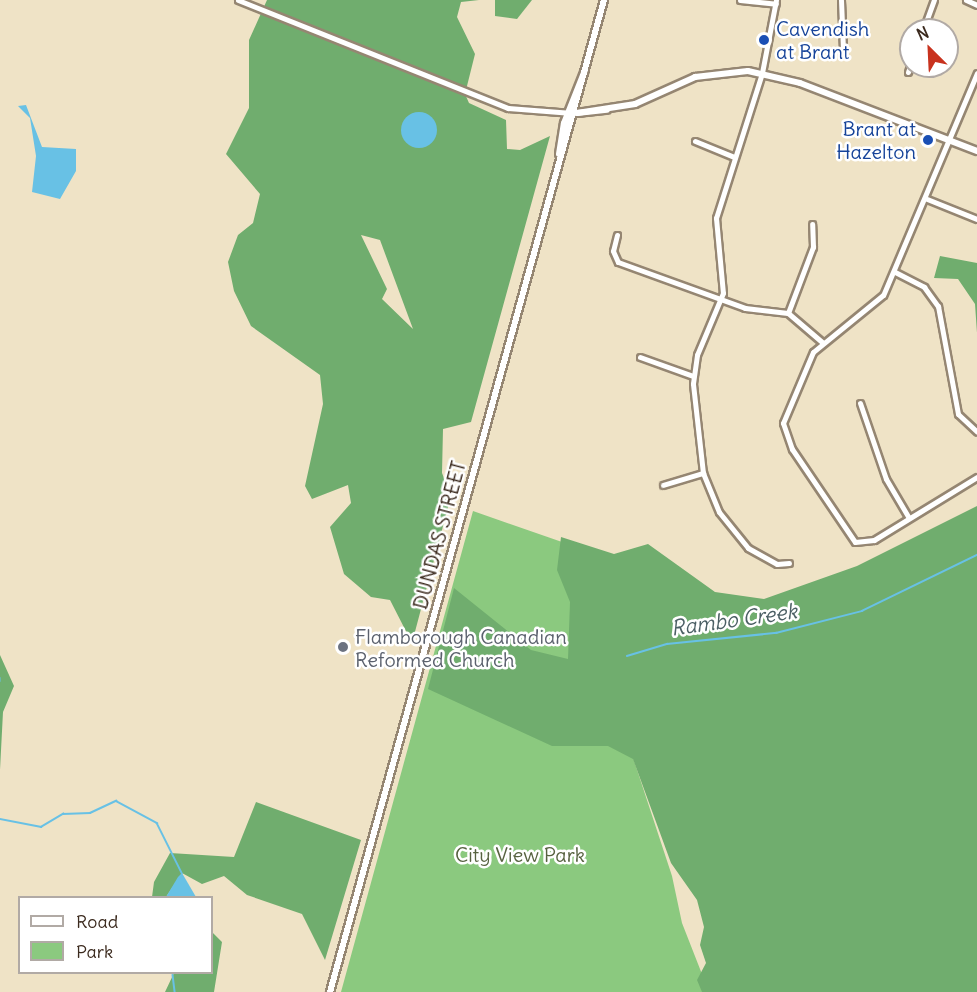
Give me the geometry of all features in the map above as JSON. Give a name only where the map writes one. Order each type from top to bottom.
[{"type":"main road","name":"DUNDAS STREET","points":[[559,156],[576,113],[585,69],[604,0]]},
{"type":"main road","name":"DUNDAS STREET","points":[[330,992],[559,156],[567,113],[585,69]]},
{"type":"main road","points":[[576,113],[608,111],[695,77],[762,73],[977,151]]},
{"type":"street","points":[[238,0],[508,108],[576,113]]},
{"type":"street","points":[[740,0],[776,2],[762,73],[716,218],[721,300],[693,376],[703,473],[737,538],[770,561],[789,563]]},
{"type":"street","points":[[841,0],[843,50]]},
{"type":"street","points":[[927,18],[934,0]]},
{"type":"street","points":[[966,0],[977,5]]},
{"type":"street","points":[[977,73],[895,272],[871,310],[822,342],[806,363],[784,414],[788,441],[855,542],[868,543],[977,477]]},
{"type":"street","points":[[969,94],[977,97]]},
{"type":"street","points":[[695,141],[734,157]]},
{"type":"street","points":[[927,199],[977,219]]},
{"type":"street","points":[[789,313],[813,247],[812,224]]},
{"type":"street","points":[[617,235],[613,252],[618,262],[721,300],[789,313],[822,342]]},
{"type":"street","points":[[895,272],[924,287],[938,306],[958,414],[977,432]]},
{"type":"street","points":[[640,357],[693,376]]},
{"type":"street","points":[[860,403],[886,478],[909,518]]},
{"type":"street","points":[[663,485],[703,473]]},
{"type":"green space","points":[[267,0],[479,0],[461,2],[457,17],[475,54],[465,94],[469,103],[506,120],[507,149],[520,150],[550,136],[471,422],[443,429],[442,473],[451,496],[412,643],[390,600],[371,597],[344,574],[330,527],[351,503],[348,485],[312,499],[305,486],[323,404],[320,375],[251,326],[234,291],[228,262],[238,235],[253,223],[260,194],[226,154],[249,108],[249,40]],"holes":[[[361,235],[380,240],[413,329],[382,299],[387,289]]]},
{"type":"green space","points":[[495,0],[532,0],[517,19],[495,16]]},
{"type":"green space","points":[[940,256],[977,263],[977,333],[975,304],[958,279],[934,278]]},
{"type":"green space","points":[[977,506],[977,992],[702,992],[697,980],[706,963],[700,945],[704,927],[697,900],[671,863],[633,759],[608,746],[552,746],[428,689],[454,588],[531,650],[568,659],[570,602],[557,570],[561,537],[614,554],[648,544],[715,592],[764,599],[857,566]]},
{"type":"green space","name":"City View Park","points":[[473,511],[562,542],[672,876],[682,923],[709,992],[341,992]]},
{"type":"green space","points":[[0,655],[14,686],[3,712],[0,770]]},
{"type":"green space","points":[[256,802],[361,840],[325,960],[302,914],[247,895],[224,876],[202,884],[182,873],[167,896],[152,896],[154,882],[170,853],[234,857]]},
{"type":"green space","points":[[213,933],[222,942],[214,992],[165,992],[174,974],[213,974]]},
{"type":"water","points":[[26,105],[42,147],[76,149],[76,171],[60,199],[32,192],[36,156],[30,118],[18,106]]},
{"type":"water","points":[[419,112],[431,118],[437,130],[431,142],[419,148],[407,142],[401,130],[407,118]]},
{"type":"water","points":[[182,873],[195,896],[167,896]]},
{"type":"waterway","name":"Rambo Creek","points":[[627,656],[667,644],[776,633],[862,611],[977,555]]},
{"type":"waterway","points":[[0,819],[41,827],[63,814],[90,813],[116,801],[157,823],[182,873]]},
{"type":"waterway","points":[[173,975],[175,992]]},
{"type":"place","name":"Cavendish at Brant","points":[[764,40]]},
{"type":"place","name":"Brant at Hazelton","points":[[928,140]]},
{"type":"place","name":"Flamborough Canadian Reformed Church","points":[[343,647]]}]
